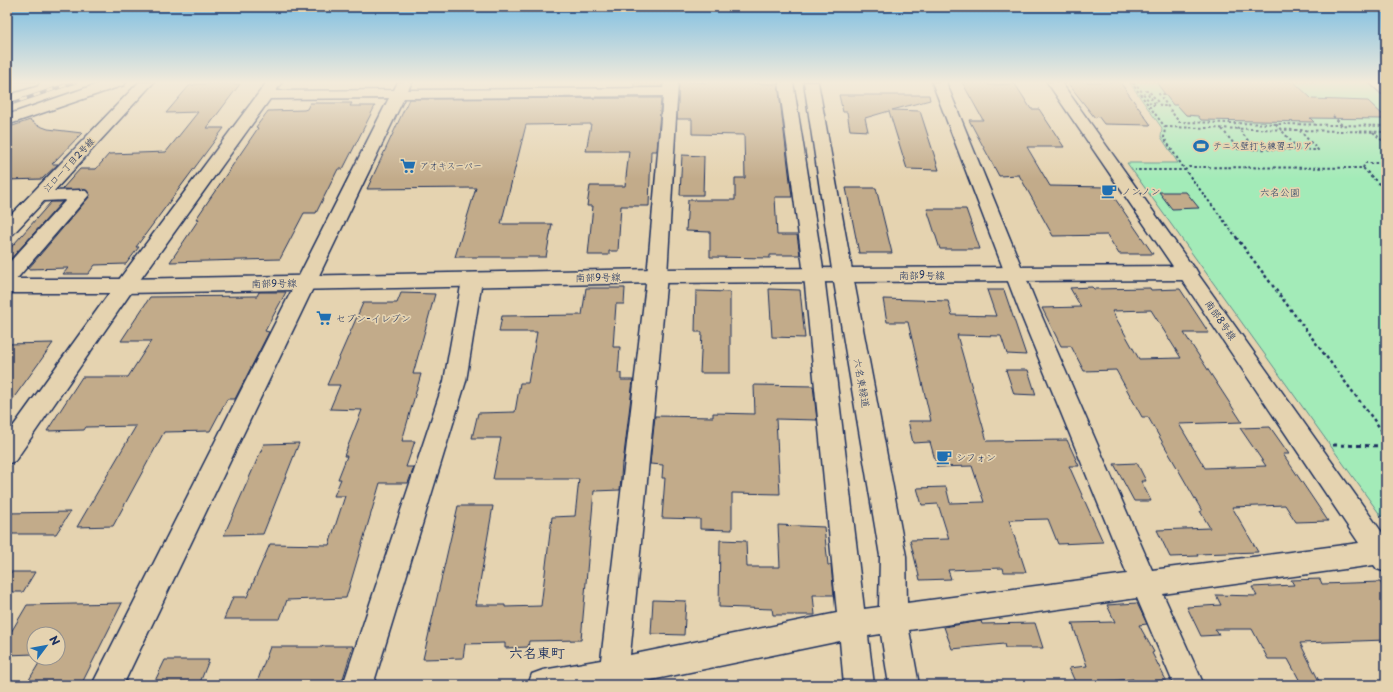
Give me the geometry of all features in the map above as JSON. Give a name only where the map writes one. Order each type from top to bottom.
[{"type":"street","points":[[7,120],[24,114]]},
{"type":"street","name":"江口一丁目2号線","points":[[7,230],[117,114]]},
{"type":"street","points":[[7,454],[125,286],[251,114]]},
{"type":"street","points":[[107,685],[305,282],[390,114]]},
{"type":"street","points":[[613,679],[657,276],[668,114]]},
{"type":"street","points":[[791,114],[814,275],[859,685]]},
{"type":"street","name":"六名東緑道","points":[[816,114],[843,276],[893,556],[893,619],[904,685]]},
{"type":"street","points":[[952,114],[1014,274],[1144,585],[1189,685]]},
{"type":"street","name":"南部8号線","points":[[1076,114],[1384,554]]},
{"type":"street","points":[[7,277],[80,195],[40,196]]},
{"type":"street","name":"南部9号線","points":[[7,286],[125,286],[657,276],[1188,273]]},
{"type":"street","points":[[358,685],[455,381],[472,280]]},
{"type":"street","points":[[543,685],[613,679],[852,624],[1384,554]]},
{"type":"path","points":[[1154,114],[1164,128],[1164,138],[1185,170],[1386,436]]},
{"type":"path","points":[[1174,114],[1179,122],[1386,126]]},
{"type":"path","points":[[1333,116],[1342,125]]},
{"type":"path","points":[[1254,121],[1257,124]]},
{"type":"path","points":[[1233,123],[1255,149]]},
{"type":"path","points":[[1276,124],[1299,150]]},
{"type":"path","points":[[1164,128],[1386,132]]},
{"type":"path","points":[[1222,129],[1238,149],[1318,150],[1299,130]]},
{"type":"path","points":[[1373,132],[1386,144]]},
{"type":"path","points":[[1363,168],[1365,163],[1386,163]]},
{"type":"path","points":[[1115,170],[1185,170],[1190,167],[1363,168],[1386,191]]},
{"type":"path","points":[[1307,445],[1386,446]]},
{"type":"green space","name":"六名公園","points":[[1152,114],[1386,114],[1386,519],[1381,516],[1127,163],[1178,163],[1161,137],[1162,128]]},
{"type":"building","points":[[196,114],[217,114],[207,128],[224,128],[136,247],[139,247],[126,264],[95,265],[88,274],[63,274],[68,268],[28,269],[90,196],[86,190],[62,189],[80,169],[96,169],[109,154],[166,152]]},
{"type":"building","points":[[266,114],[371,114],[343,169],[338,169],[316,213],[304,213],[280,259],[170,262],[199,219],[196,219],[258,128],[256,127]]},
{"type":"building","points":[[402,114],[660,114],[657,151],[651,151],[649,206],[621,206],[618,251],[609,251],[609,255],[588,255],[593,206],[587,206],[590,186],[625,186],[629,151],[586,151],[591,124],[526,125],[501,224],[552,224],[546,257],[455,257],[476,188],[367,189]]},
{"type":"building","points":[[677,114],[782,114],[792,197],[775,197],[777,235],[797,235],[800,255],[770,255],[770,258],[710,257],[710,232],[686,231],[688,200],[735,200],[735,178],[745,178],[744,135],[692,134],[692,119],[677,119]]},
{"type":"building","points":[[847,114],[878,114],[865,118],[868,131],[850,130]]},
{"type":"building","points":[[890,114],[921,114],[939,170],[907,169]]},
{"type":"building","points":[[980,114],[1042,114],[1064,147],[1027,147],[1050,186],[1107,187],[1153,254],[1119,254],[1107,235],[1053,236],[1019,175],[999,176],[969,120],[983,120]]},
{"type":"building","points":[[1092,114],[1143,114],[1151,125],[1104,124],[1098,116],[1095,118]]},
{"type":"building","points":[[1382,114],[1386,118],[1310,118],[1314,122],[1201,120],[1198,116],[1186,115]]},
{"type":"building","points":[[30,120],[37,125],[48,129],[82,133],[52,164],[58,164],[42,179],[7,180],[7,128]]},
{"type":"building","points":[[682,155],[704,156],[703,195],[680,195]]},
{"type":"building","points":[[846,188],[876,188],[892,253],[859,253]]},
{"type":"building","points":[[1159,192],[1186,192],[1199,208],[1172,209]]},
{"type":"building","points":[[51,202],[62,202],[7,263],[7,252]]},
{"type":"building","points":[[927,209],[966,209],[980,249],[940,249]]},
{"type":"building","points":[[586,288],[625,288],[624,304],[616,304],[613,347],[620,347],[618,373],[621,373],[621,380],[633,380],[620,490],[594,491],[581,640],[529,641],[528,647],[505,648],[505,643],[465,644],[463,658],[423,659],[458,506],[493,506],[476,605],[505,605],[505,607],[541,606],[552,517],[575,516],[579,479],[493,479],[501,438],[472,438],[478,413],[515,412],[520,383],[528,383],[537,332],[499,332],[502,316],[582,315]]},
{"type":"building","points":[[1070,288],[1150,288],[1151,290],[1180,289],[1209,333],[1184,333],[1242,422],[1179,424],[1205,468],[1266,466],[1240,428],[1270,427],[1289,454],[1283,454],[1328,521],[1296,522],[1285,505],[1232,507],[1258,552],[1197,554],[1198,556],[1170,557],[1157,530],[1210,528],[1200,511],[1202,511],[1148,417],[1142,417],[1116,370],[1084,371],[1071,346],[1061,346],[1042,308],[1081,307]],"holes":[[[1151,310],[1181,358],[1139,359],[1112,311]]]},
{"type":"building","points":[[769,289],[800,290],[805,338],[772,337]]},
{"type":"building","points":[[987,290],[1004,290],[1026,355],[1007,354],[1001,336],[957,335],[987,441],[1067,440],[1079,466],[1069,466],[1103,542],[1058,544],[1048,519],[1009,520],[1026,572],[1004,572],[1003,568],[948,570],[951,579],[920,580],[910,540],[949,539],[938,504],[922,505],[917,488],[946,487],[950,503],[984,502],[972,466],[937,467],[930,442],[913,443],[908,421],[931,421],[908,322],[887,322],[883,299],[948,301],[952,315],[996,316]]},
{"type":"building","points":[[696,291],[730,292],[730,373],[700,373],[702,332],[695,332]]},
{"type":"building","points":[[259,292],[286,292],[265,331],[269,332],[235,399],[227,399],[210,431],[164,432],[113,526],[77,527],[136,426],[86,427],[84,430],[47,431],[82,377],[128,377],[151,341],[121,341],[150,297],[257,296]]},
{"type":"building","points":[[401,293],[435,294],[413,374],[421,374],[402,441],[415,441],[406,467],[414,467],[408,483],[380,483],[346,598],[287,600],[280,619],[224,619],[233,597],[247,597],[270,544],[329,545],[345,496],[334,496],[341,479],[338,479],[347,456],[344,456],[362,410],[330,409],[340,385],[327,385],[363,303],[397,303]]},
{"type":"building","points":[[53,343],[41,360],[7,407],[7,344]]},
{"type":"building","points":[[1006,370],[1028,370],[1036,395],[1014,394]]},
{"type":"building","points":[[754,385],[813,386],[817,420],[776,419],[780,494],[732,493],[732,530],[700,529],[700,519],[662,518],[665,478],[662,478],[663,465],[650,464],[655,416],[713,417],[713,413],[755,414]]},
{"type":"building","points":[[299,443],[263,534],[224,535],[264,444]]},
{"type":"building","points":[[1137,463],[1146,481],[1141,481],[1151,501],[1134,501],[1114,464]]},
{"type":"building","points":[[70,512],[56,534],[7,534],[7,513]]},
{"type":"building","points":[[778,525],[824,527],[828,565],[831,565],[834,595],[813,595],[815,615],[773,615],[772,609],[719,607],[720,540],[746,541],[747,567],[780,567]]},
{"type":"building","points":[[7,572],[35,572],[23,592],[7,592]]},
{"type":"building","points":[[1320,579],[1322,584],[1380,582],[1386,591],[1386,640],[1300,643],[1321,685],[1302,685],[1288,659],[1268,659],[1252,629],[1215,629],[1219,635],[1201,636],[1187,607],[1221,605],[1216,595],[1257,596],[1252,587],[1294,585],[1291,580]]},
{"type":"building","points":[[653,600],[686,601],[684,635],[651,634]]},
{"type":"building","points":[[122,603],[81,685],[26,685],[37,666],[66,666],[66,626],[26,626],[26,654],[7,655],[7,639],[27,605]]},
{"type":"building","points":[[1137,603],[1147,624],[1139,625],[1154,652],[1152,653],[1166,680],[1135,683],[1133,679],[1076,684],[1069,668],[1087,666],[1072,623],[1115,622],[1107,605]]},
{"type":"building","points":[[981,621],[982,624],[1035,623],[1043,648],[1005,648],[1004,644],[952,649],[944,627]]},
{"type":"building","points":[[353,646],[341,685],[256,685],[270,647]]},
{"type":"building","points":[[165,660],[209,660],[199,685],[153,685]]},
{"type":"place","name":"テニス壁打ち練習エリア","points":[[1201,146]]},
{"type":"place","name":"アオキスーパー","points":[[408,166]]},
{"type":"place","name":"ノンノン","points":[[1109,191]]},
{"type":"place","name":"セブン-イレブン","points":[[324,318]]},
{"type":"place","name":"シフォン","points":[[944,457]]},
{"type":"district","name":"六名東町","points":[[537,653]]}]
